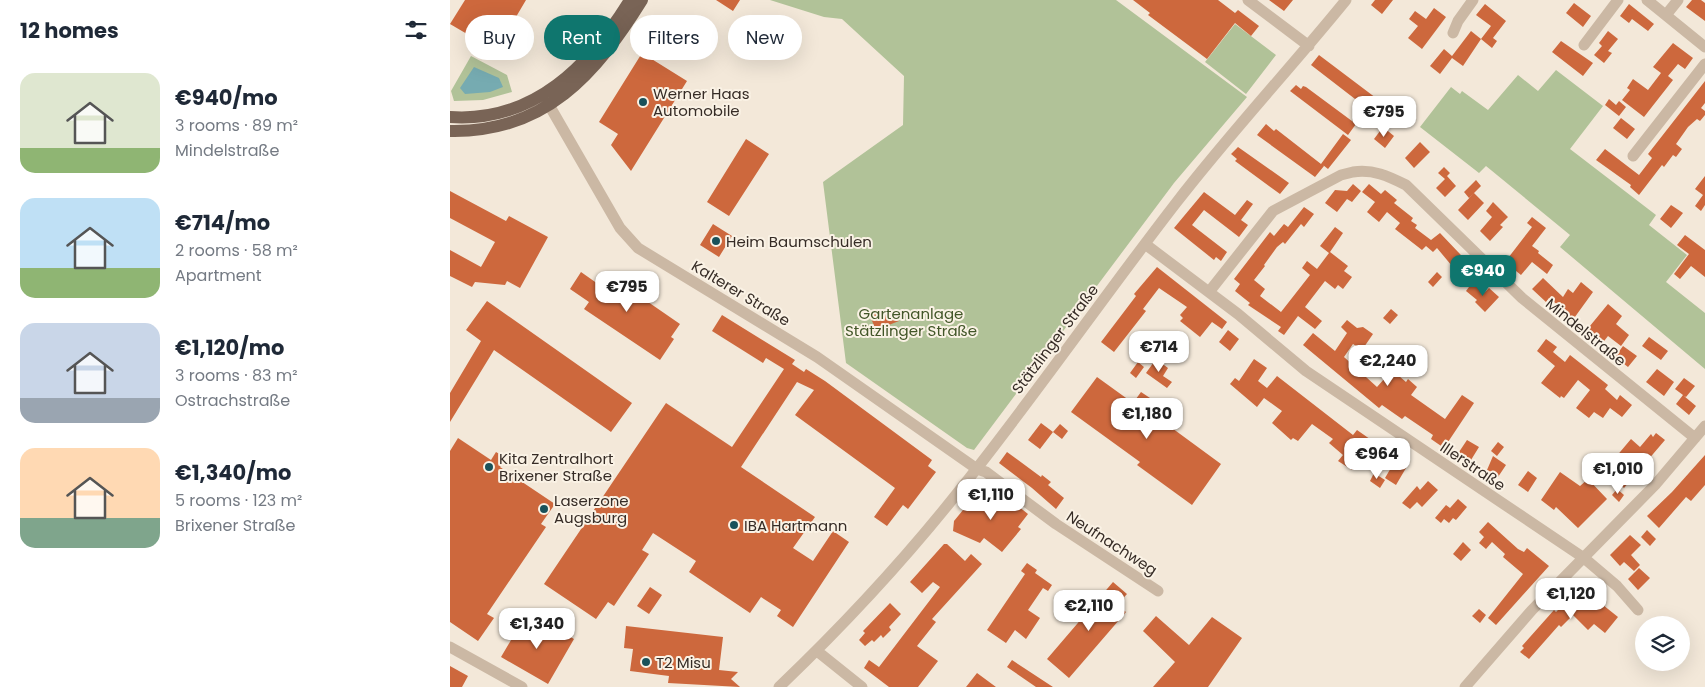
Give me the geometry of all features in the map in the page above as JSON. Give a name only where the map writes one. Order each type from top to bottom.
[{"type":"main road","points":[[450,131],[494,127],[522,119],[546,100],[588,58],[604,40],[630,0]]},
{"type":"main road","points":[[450,117],[492,114],[528,103],[546,100],[578,83],[619,38],[642,0]]},
{"type":"street","points":[[1248,0],[1309,46]]},
{"type":"street","name":"Stätzlinger Straße","points":[[779,687],[817,651],[908,552],[977,469],[1205,165],[1309,46],[1346,0]]},
{"type":"street","points":[[1453,33],[1458,21],[1474,0]]},
{"type":"street","points":[[1584,46],[1618,0]]},
{"type":"street","points":[[1647,0],[1705,48]]},
{"type":"street","points":[[1666,15],[1678,0]]},
{"type":"street","points":[[1632,156],[1705,64]]},
{"type":"street","name":"Kalterer Straße","points":[[546,100],[620,228],[638,248],[818,357],[977,469]]},
{"type":"street","name":"Mindelstraße","points":[[1209,292],[1266,218],[1280,206],[1353,172],[1363,170],[1384,174],[1406,184],[1522,298],[1695,438]]},
{"type":"street","name":"Illerstraße","points":[[1145,244],[1209,292],[1320,381],[1584,558],[1617,586],[1638,610]]},
{"type":"street","points":[[1465,687],[1532,610],[1655,485],[1705,426]]},
{"type":"street","name":"Neufnachweg","points":[[977,469],[986,472],[1056,524],[1158,591]]},
{"type":"street","points":[[450,647],[522,687]]},
{"type":"street","points":[[817,651],[862,687]]},
{"type":"green space","name":"Gartenanlage Stätzlinger Straße","points":[[770,0],[1116,0],[1247,97],[1174,183],[974,450],[967,448],[846,363],[823,182],[903,125],[904,76],[842,19],[824,17]]},
{"type":"green space","points":[[1235,24],[1276,55],[1246,94],[1205,62]]},
{"type":"green space","points":[[469,60],[479,60],[507,75],[512,92],[483,100],[454,101],[451,91]]},
{"type":"green space","points":[[1556,70],[1603,106],[1570,149],[1656,215],[1649,225],[1687,255],[1666,282],[1705,313],[1705,369],[1560,247],[1570,235],[1486,166],[1479,173],[1420,127],[1451,87],[1460,94],[1462,91],[1488,110],[1518,75],[1538,91]]},
{"type":"water","points":[[474,67],[499,78],[503,87],[490,92],[465,94],[460,88]]},
{"type":"building","points":[[465,0],[526,0],[517,15],[465,15],[465,33],[450,24]]},
{"type":"building","points":[[716,0],[740,0],[733,11]]},
{"type":"building","points":[[1133,0],[1218,0],[1235,13],[1238,10],[1259,26],[1251,36],[1235,23],[1207,59],[1148,15],[1150,13]]},
{"type":"building","points":[[1269,0],[1293,0],[1284,11]]},
{"type":"building","points":[[1375,0],[1393,0],[1382,14],[1371,5]]},
{"type":"building","points":[[1692,0],[1701,0],[1705,3],[1705,21],[1686,7]]},
{"type":"building","points":[[1574,3],[1591,16],[1583,27],[1566,13]]},
{"type":"building","points":[[1485,4],[1506,21],[1493,38],[1497,41],[1492,48],[1481,39],[1491,26],[1476,15]]},
{"type":"building","points":[[1629,4],[1654,24],[1648,31],[1632,19],[1629,23],[1620,16]]},
{"type":"building","points":[[1434,8],[1446,17],[1422,49],[1408,38],[1418,26],[1409,19],[1415,11],[1426,19]]},
{"type":"building","points":[[1471,31],[1481,39],[1463,66],[1452,58],[1440,74],[1430,66],[1444,49],[1452,56]]},
{"type":"building","points":[[1608,31],[1618,39],[1608,51],[1612,53],[1604,63],[1594,55],[1602,46],[1599,43]]},
{"type":"building","points":[[1561,41],[1593,63],[1583,76],[1552,52]]},
{"type":"building","points":[[1673,43],[1693,58],[1685,69],[1678,64],[1668,76],[1673,80],[1644,117],[1622,100],[1630,90],[1627,88],[1633,79],[1648,90],[1661,73],[1653,67]]},
{"type":"building","points":[[1319,55],[1376,98],[1368,109],[1311,65]]},
{"type":"building","name":"Werner Haas Automobile","points":[[638,60],[653,60],[687,81],[631,171],[611,145],[618,134],[599,122]]},
{"type":"building","points":[[1705,81],[1705,103],[1701,108],[1705,111],[1705,115],[1700,121],[1697,119],[1688,127],[1676,144],[1682,149],[1676,157],[1673,155],[1664,167],[1662,165],[1639,195],[1630,187],[1631,185],[1596,160],[1605,149],[1639,175],[1652,158],[1648,154]]},
{"type":"building","points":[[1296,85],[1301,89],[1303,86],[1306,87],[1356,124],[1348,135],[1290,91]]},
{"type":"building","points":[[1609,99],[1616,105],[1619,101],[1626,107],[1619,116],[1605,105]]},
{"type":"building","points":[[1621,118],[1635,129],[1627,139],[1613,128]]},
{"type":"building","points":[[1266,124],[1274,131],[1276,129],[1321,164],[1343,134],[1351,140],[1328,169],[1323,165],[1315,177],[1257,135]]},
{"type":"building","points":[[1383,127],[1394,136],[1385,148],[1374,139]]},
{"type":"building","points":[[746,139],[769,154],[729,216],[707,202]]},
{"type":"building","points":[[1420,142],[1430,152],[1414,168],[1405,158]]},
{"type":"building","points":[[1238,147],[1289,183],[1280,194],[1235,161],[1237,159],[1231,154]]},
{"type":"building","points":[[1444,167],[1450,173],[1447,176],[1456,186],[1445,197],[1436,188],[1445,179],[1438,173]]},
{"type":"building","points":[[1705,176],[1705,205],[1701,211],[1695,206],[1703,195],[1695,189]]},
{"type":"building","points":[[1476,180],[1481,186],[1469,198],[1464,192]]},
{"type":"building","points":[[1353,184],[1361,191],[1352,202],[1347,199],[1337,212],[1325,203],[1335,190],[1347,191]]},
{"type":"building","points":[[1369,184],[1381,194],[1385,190],[1397,200],[1394,203],[1413,218],[1411,221],[1417,225],[1415,228],[1431,240],[1440,233],[1479,274],[1467,284],[1437,248],[1433,252],[1426,246],[1422,250],[1395,229],[1400,223],[1387,212],[1379,222],[1367,212],[1375,202],[1362,192]]},
{"type":"building","points":[[450,191],[506,221],[509,216],[548,237],[520,288],[507,281],[505,285],[475,282],[472,287],[450,276],[450,250],[481,267],[495,242],[450,218]]},
{"type":"building","points":[[1204,192],[1235,215],[1247,200],[1253,204],[1241,220],[1248,225],[1239,237],[1204,210],[1192,225],[1227,252],[1221,261],[1216,257],[1214,260],[1174,228]]},
{"type":"building","points":[[1474,193],[1484,203],[1468,220],[1458,210]]},
{"type":"building","points":[[1493,202],[1508,217],[1500,225],[1503,227],[1490,241],[1480,231],[1492,217],[1486,211]]},
{"type":"building","points":[[1671,205],[1683,213],[1671,228],[1660,219]]},
{"type":"building","points":[[1304,207],[1314,214],[1304,227],[1301,224],[1285,244],[1283,242],[1277,247],[1254,280],[1265,289],[1260,296],[1281,312],[1310,275],[1302,268],[1307,261],[1317,269],[1329,253],[1320,246],[1335,227],[1343,233],[1330,252],[1348,266],[1344,271],[1352,277],[1343,289],[1338,285],[1335,289],[1325,281],[1305,307],[1322,321],[1315,329],[1298,316],[1284,335],[1278,331],[1281,327],[1248,305],[1250,303],[1235,291],[1240,284],[1234,279],[1270,232],[1274,236],[1284,224],[1288,227]]},
{"type":"building","points":[[1532,217],[1546,228],[1532,246],[1553,265],[1547,274],[1532,262],[1521,275],[1505,262],[1532,227],[1527,223]]},
{"type":"building","name":"Heim Baumschulen","points":[[713,224],[732,236],[719,257],[700,245]]},
{"type":"building","points":[[1685,235],[1705,250],[1705,277],[1691,266],[1680,279],[1674,274],[1689,254],[1677,245]]},
{"type":"building","points":[[1157,267],[1227,322],[1222,329],[1212,322],[1200,337],[1180,321],[1183,318],[1180,315],[1187,307],[1159,288],[1143,309],[1146,311],[1114,352],[1101,342],[1136,296],[1134,294]]},
{"type":"building","points":[[581,272],[598,284],[606,273],[680,324],[671,337],[674,339],[660,360],[584,309],[589,302],[570,289]]},
{"type":"building","points":[[1437,272],[1442,277],[1433,287],[1428,282]]},
{"type":"building","points":[[1543,278],[1563,297],[1568,289],[1573,293],[1581,282],[1593,292],[1572,321],[1560,312],[1563,309],[1549,298],[1546,302],[1532,289]]},
{"type":"building","points":[[1472,283],[1484,293],[1489,288],[1499,297],[1485,312],[1475,302],[1477,300],[1466,291]]},
{"type":"building","points":[[487,301],[632,403],[611,432],[494,350],[450,422],[450,393],[481,341],[466,330]]},
{"type":"building","points":[[1608,304],[1622,316],[1616,324],[1629,335],[1621,346],[1608,336],[1601,345],[1585,332]]},
{"type":"building","points":[[1391,309],[1398,315],[1390,324],[1383,318]]},
{"type":"building","points":[[879,310],[882,317],[894,312],[899,321],[876,330],[869,314]]},
{"type":"building","points":[[722,315],[795,360],[792,364],[804,372],[806,369],[825,381],[932,460],[928,466],[936,472],[908,509],[903,505],[887,526],[874,517],[895,488],[795,415],[814,390],[797,382],[741,467],[815,517],[793,548],[813,561],[833,531],[849,542],[793,627],[777,616],[781,610],[761,597],[750,613],[689,572],[696,561],[653,533],[642,550],[649,554],[614,606],[608,602],[596,619],[544,584],[666,403],[732,447],[784,369],[766,358],[763,363],[712,331]]},
{"type":"building","points":[[1347,320],[1357,328],[1363,327],[1373,334],[1362,350],[1353,344],[1344,357],[1377,387],[1392,370],[1406,382],[1408,379],[1417,387],[1411,395],[1445,419],[1462,395],[1474,403],[1444,448],[1431,439],[1433,435],[1405,416],[1402,419],[1382,405],[1379,408],[1303,345],[1313,333],[1335,351],[1347,333],[1341,327]]},
{"type":"building","points":[[1228,330],[1239,339],[1230,351],[1219,342]]},
{"type":"building","points":[[1649,337],[1668,351],[1661,360],[1642,346]]},
{"type":"building","points":[[1546,339],[1557,347],[1553,352],[1565,362],[1570,355],[1608,385],[1605,389],[1617,400],[1620,395],[1632,405],[1622,417],[1610,408],[1603,418],[1594,412],[1589,418],[1576,408],[1590,390],[1578,380],[1564,398],[1561,396],[1560,398],[1541,383],[1555,366],[1537,351]]},
{"type":"building","points":[[1623,346],[1637,356],[1628,367],[1615,357]]},
{"type":"building","points":[[1156,359],[1168,368],[1163,376],[1172,382],[1167,388],[1146,373]]},
{"type":"building","points":[[1254,359],[1267,368],[1258,381],[1267,388],[1277,376],[1353,435],[1357,430],[1377,444],[1363,464],[1357,462],[1352,470],[1338,461],[1343,455],[1329,443],[1333,439],[1312,424],[1298,441],[1293,438],[1291,440],[1272,423],[1282,411],[1264,398],[1257,407],[1230,384],[1235,378],[1239,381]]},
{"type":"building","points":[[1138,362],[1144,367],[1136,378],[1130,373]]},
{"type":"building","points":[[1657,369],[1674,382],[1664,396],[1646,382]]},
{"type":"building","points":[[1097,377],[1133,403],[1141,392],[1153,400],[1146,409],[1221,464],[1192,505],[1137,465],[1140,462],[1071,412]]},
{"type":"building","points":[[1684,378],[1695,386],[1686,397],[1684,396],[1696,406],[1689,415],[1676,404],[1683,395],[1675,389]]},
{"type":"building","points":[[1041,423],[1053,432],[1040,449],[1028,440]]},
{"type":"building","points":[[1060,424],[1068,431],[1062,439],[1053,432]]},
{"type":"building","points":[[1656,433],[1665,440],[1624,488],[1608,473],[1618,462],[1615,458],[1631,439],[1640,447],[1651,434],[1653,437]]},
{"type":"building","points":[[458,438],[491,460],[496,452],[506,458],[500,467],[555,504],[541,524],[546,527],[487,614],[494,618],[478,641],[450,622],[450,451]]},
{"type":"building","points":[[1467,440],[1479,447],[1471,460],[1459,452]]},
{"type":"building","points":[[1498,442],[1504,447],[1497,456],[1491,451]]},
{"type":"building","points":[[1007,452],[1041,477],[1042,475],[1051,482],[1048,485],[1064,498],[1056,509],[999,463]]},
{"type":"building","points":[[1705,455],[1705,485],[1691,501],[1686,497],[1659,528],[1647,516],[1672,492]]},
{"type":"building","points":[[1493,456],[1506,465],[1498,477],[1487,470]]},
{"type":"building","points":[[1395,461],[1406,468],[1396,485],[1385,478]]},
{"type":"building","points":[[1528,471],[1537,478],[1528,492],[1518,485]]},
{"type":"building","points":[[1560,472],[1580,486],[1588,479],[1607,499],[1578,528],[1556,507],[1554,510],[1541,500]]},
{"type":"building","points":[[1374,473],[1385,480],[1380,488],[1370,481]]},
{"type":"building","points":[[1428,481],[1438,490],[1422,507],[1417,502],[1410,509],[1402,503],[1417,486],[1420,490]]},
{"type":"building","points":[[1617,489],[1624,495],[1619,502],[1612,495]]},
{"type":"building","points":[[998,490],[1028,514],[1018,527],[1021,529],[1002,552],[984,538],[980,543],[953,531],[954,521],[972,499],[983,509]]},
{"type":"building","points":[[1458,499],[1467,507],[1456,520],[1453,518],[1449,523],[1444,519],[1441,523],[1435,518],[1446,505],[1450,508]]},
{"type":"building","points":[[1488,522],[1518,549],[1524,552],[1527,548],[1549,566],[1496,625],[1488,618],[1523,574],[1503,557],[1505,554],[1492,542],[1486,549],[1479,543],[1484,537],[1479,532]]},
{"type":"building","points":[[1647,530],[1656,539],[1650,546],[1641,537]]},
{"type":"building","points":[[1630,535],[1641,545],[1631,555],[1640,565],[1634,571],[1624,562],[1620,566],[1610,555]]},
{"type":"building","points":[[1463,542],[1471,550],[1461,561],[1453,554]]},
{"type":"building","points":[[944,544],[947,544],[965,561],[971,554],[982,564],[932,619],[936,622],[917,646],[938,661],[918,687],[889,687],[864,668],[869,660],[879,667],[940,587],[933,582],[922,593],[910,582]]},
{"type":"building","points":[[1027,563],[1037,570],[1035,573],[1052,585],[1048,591],[1043,588],[1028,610],[1040,618],[1026,639],[1015,630],[1006,643],[987,630],[1025,574],[1021,571]]},
{"type":"building","points":[[1639,568],[1650,578],[1638,590],[1628,579]]},
{"type":"building","points":[[1113,582],[1127,594],[1117,605],[1126,612],[1069,678],[1047,659]]},
{"type":"building","points":[[650,587],[662,595],[649,614],[637,606]]},
{"type":"building","points":[[1577,591],[1586,601],[1594,592],[1600,598],[1598,601],[1618,617],[1605,633],[1594,624],[1588,630],[1573,615],[1561,627],[1559,625],[1529,659],[1520,652],[1524,648],[1522,646],[1554,610],[1556,612]]},
{"type":"building","points":[[890,603],[901,614],[889,627],[891,630],[883,638],[881,635],[874,642],[872,640],[865,646],[859,640],[865,633],[863,631]]},
{"type":"building","points":[[1479,609],[1486,615],[1480,623],[1472,616]]},
{"type":"building","points":[[1156,616],[1189,645],[1212,617],[1242,638],[1208,687],[1153,687],[1175,662],[1143,631]]},
{"type":"building","points":[[524,618],[556,636],[559,630],[574,639],[548,684],[501,657]]},
{"type":"building","points":[[626,626],[723,637],[719,670],[738,672],[731,679],[740,687],[668,683],[669,676],[630,671],[633,649],[624,648]]},
{"type":"building","points":[[1012,660],[1053,687],[1036,687],[1007,667]]},
{"type":"building","points":[[450,666],[468,676],[462,687],[450,687]]},
{"type":"building","points":[[977,673],[996,687],[966,687]]},
{"type":"place","name":"Werner Haas Automobile","points":[[643,102]]},
{"type":"place","name":"Heim Baumschulen","points":[[716,241]]},
{"type":"place","name":"Kita Zentralhort Brixener Straße","points":[[489,467]]},
{"type":"place","name":"Laserzone Augsburg","points":[[544,509]]},
{"type":"place","name":"IBA Hartmann","points":[[734,525]]},
{"type":"place","name":"T2 Misu","points":[[646,662]]}]
